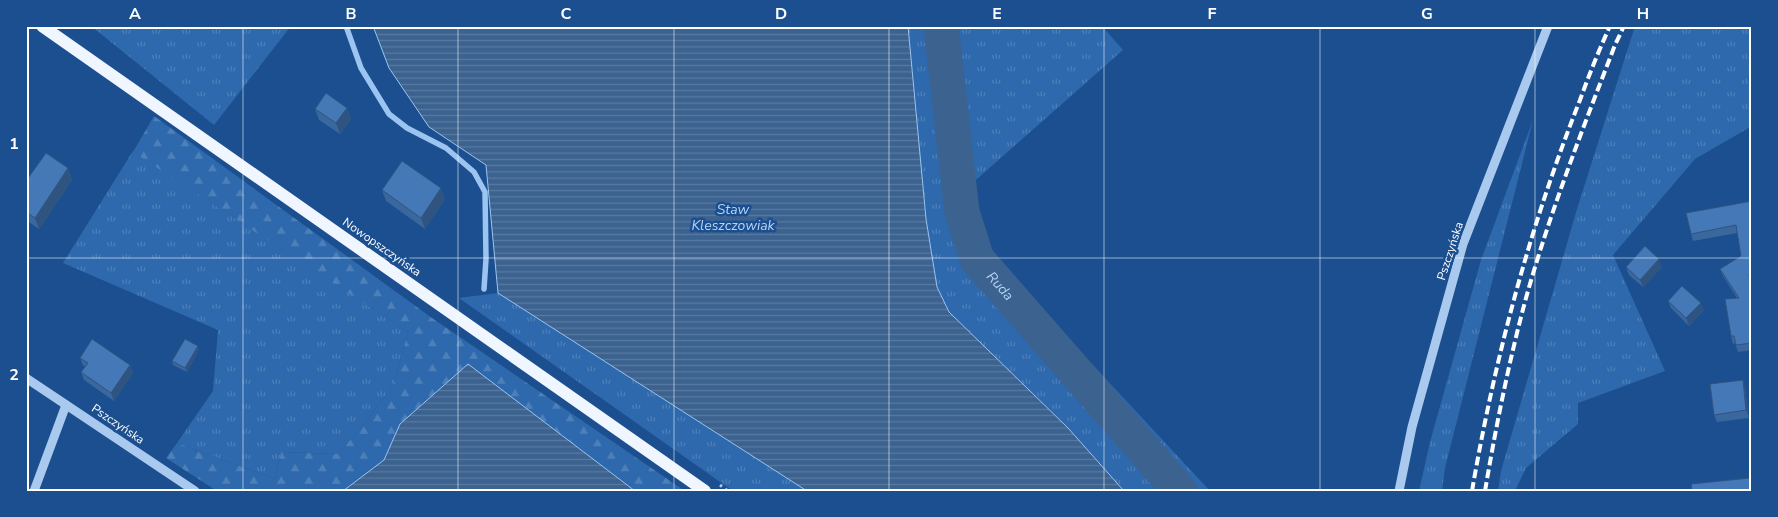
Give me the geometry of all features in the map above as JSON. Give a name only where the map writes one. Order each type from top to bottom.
[{"type":"main road","name":"Nowopszczyńska","points":[[42,26],[705,491]]},
{"type":"street","name":"Pszczyńska","points":[[1399,491],[1412,427],[1463,244],[1548,26]]},
{"type":"street","name":"Pszczyńska","points":[[26,378],[195,491]]},
{"type":"street","points":[[34,491],[66,405]]},
{"type":"green space","points":[[91,26],[291,26],[214,125]]},
{"type":"green space","points":[[908,26],[1102,26],[1123,50],[969,186],[985,249],[1210,491],[1124,491],[1068,428],[949,312],[937,287],[926,219]]},
{"type":"green space","points":[[1635,26],[1749,26],[1752,46],[1752,126],[1695,159],[1613,255],[1665,371],[1578,403],[1578,424],[1526,468],[1515,491],[1498,491],[1501,471],[1577,209]]},
{"type":"green space","points":[[154,116],[432,318],[685,491],[635,491],[468,364],[400,424],[384,460],[343,491],[217,491],[166,458],[177,443],[275,479],[281,452],[337,454],[359,431],[394,384],[408,332],[133,152]]},
{"type":"green space","points":[[1533,120],[1445,468],[1442,491],[1419,491],[1430,442],[1481,260]]},
{"type":"green space","points":[[133,151],[408,332],[394,384],[359,431],[337,454],[281,452],[275,479],[177,443],[213,391],[218,330],[63,263]]},
{"type":"green space","points":[[498,293],[807,491],[733,491],[459,298]]},
{"type":"water","name":"Staw Kleszczowiak","points":[[373,26],[908,26],[926,219],[937,287],[949,312],[1068,428],[1124,491],[807,491],[498,293],[486,165],[429,127],[389,68]]},
{"type":"water","points":[[468,364],[635,491],[343,491],[384,460],[400,424]]},
{"type":"building","points":[[326,93],[347,108],[336,123],[315,109]]},
{"type":"building","points":[[46,153],[68,168],[35,218],[26,212],[26,181]]},
{"type":"building","points":[[402,161],[441,188],[421,218],[382,190]]},
{"type":"building","points":[[1752,201],[1752,272],[1749,274],[1752,292],[1752,343],[1736,345],[1734,336],[1731,336],[1725,299],[1739,298],[1720,269],[1741,256],[1736,225],[1691,234],[1686,213]]},
{"type":"building","points":[[1645,246],[1659,259],[1640,280],[1626,267]]},
{"type":"building","points":[[1682,286],[1701,303],[1686,318],[1668,301]]},
{"type":"building","points":[[92,339],[130,365],[111,393],[81,372],[88,363],[80,358]]},
{"type":"building","points":[[185,339],[198,346],[185,368],[172,361]]},
{"type":"building","points":[[1743,380],[1746,410],[1714,415],[1710,384]]},
{"type":"building","points":[[1750,478],[1751,491],[1692,491],[1691,484]]},
{"type":"waterway","points":[[346,26],[361,68],[389,114],[407,128],[446,148],[474,172],[485,192],[486,259],[484,289]]},
{"type":"waterway","name":"Ruda","points":[[941,26],[962,212],[977,259],[1180,491]]},
{"type":"railway","points":[[1472,491],[1503,342],[1530,244],[1562,147],[1610,26]]},
{"type":"railway","points":[[1485,491],[1508,370],[1535,266],[1579,139],[1624,26]]}]
